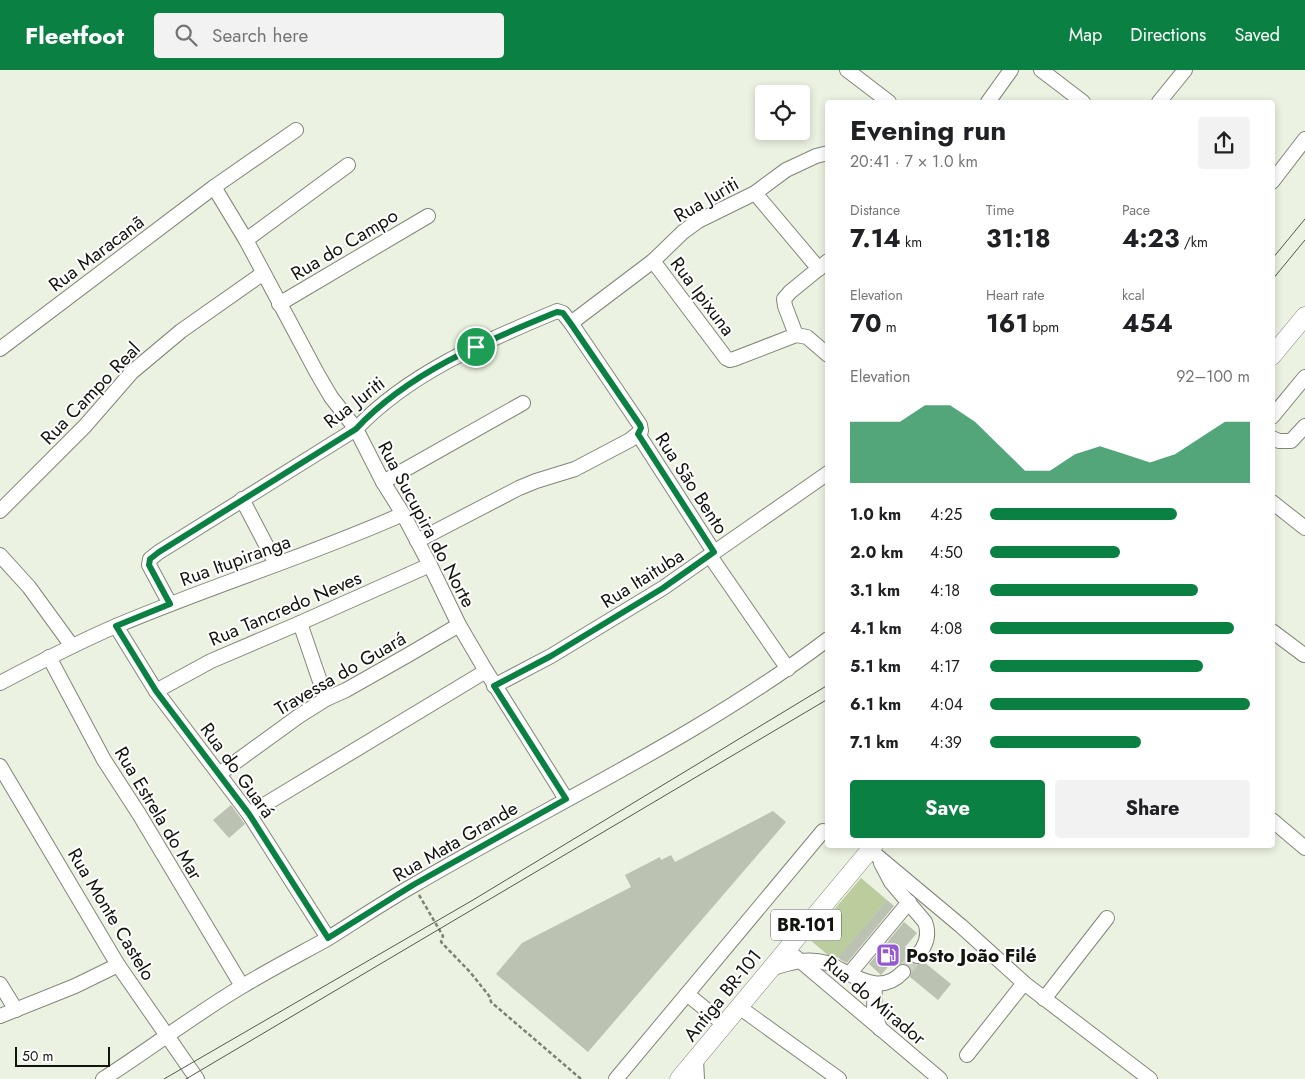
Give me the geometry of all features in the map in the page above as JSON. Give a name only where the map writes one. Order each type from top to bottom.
[{"type":"main road","points":[[1275,352],[1305,316]]},
{"type":"main road","name":"Antiga BR-101","points":[[679,1079],[770,969],[793,954],[874,851]]},
{"type":"street","points":[[847,70],[886,100]]},
{"type":"street","points":[[989,100],[1011,70]]},
{"type":"street","points":[[1041,70],[1080,100]]},
{"type":"street","points":[[1161,100],[1185,70]]},
{"type":"street","name":"Rua Maracanã","points":[[0,349],[214,187],[296,130]]},
{"type":"street","points":[[1275,178],[1305,140]]},
{"type":"street","name":"Rua Juriti","points":[[170,604],[149,565],[150,559],[242,499],[356,429],[379,406],[401,389],[494,337],[557,312],[563,313],[571,324],[653,261],[683,232],[698,221],[755,192],[786,170],[825,154]]},
{"type":"street","points":[[246,240],[348,165]]},
{"type":"street","name":"Rua Sucupira do Norte","points":[[214,187],[246,240],[262,274],[331,397],[356,429],[383,482],[430,564],[459,625],[494,686],[566,799]]},
{"type":"street","points":[[755,192],[823,265],[785,297],[784,302],[796,335],[808,337],[825,352]]},
{"type":"street","name":"Rua do Campo","points":[[279,304],[428,216]]},
{"type":"street","name":"Rua Ipixuna","points":[[653,261],[716,346],[728,359],[796,335]]},
{"type":"street","name":"Rua Campo Real","points":[[0,512],[85,426],[132,372],[181,331],[262,274]]},
{"type":"street","name":"Rua São Bento","points":[[571,324],[640,425],[641,428],[634,437],[788,669]]},
{"type":"street","points":[[1275,413],[1305,377]]},
{"type":"street","points":[[383,482],[524,404]]},
{"type":"street","points":[[1275,439],[1291,441],[1305,426]]},
{"type":"street","points":[[417,541],[519,488],[575,468],[634,437]]},
{"type":"street","name":"Rua Itaituba","points":[[494,686],[551,656],[663,588],[825,475]]},
{"type":"street","points":[[242,499],[276,564]]},
{"type":"street","points":[[1275,504],[1305,528]]},
{"type":"street","name":"Rua Itupiranga","points":[[0,683],[49,657],[116,626],[276,564],[331,545],[403,514]]},
{"type":"street","points":[[0,555],[30,587],[72,646]]},
{"type":"street","name":"Rua Tancredo Neves","points":[[156,691],[211,660],[300,623],[430,564]]},
{"type":"street","points":[[300,623],[326,699]]},
{"type":"street","name":"Travessa do Guará","points":[[219,774],[299,716],[326,699],[459,625]]},
{"type":"street","name":"Rua do Guará","points":[[116,626],[156,691],[249,814],[328,938]]},
{"type":"street","points":[[1275,633],[1304,655]]},
{"type":"street","name":"Rua Mata Grande","points":[[103,1079],[242,986],[328,938],[413,885],[566,799],[634,764],[788,669],[825,641]]},
{"type":"street","name":"Rua Estrela do Mar","points":[[49,657],[104,760],[139,814],[242,986]]},
{"type":"street","points":[[249,814],[486,671]]},
{"type":"street","name":"Rua Monte Castelo","points":[[0,766],[118,965],[197,1079]]},
{"type":"street","points":[[1275,823],[1305,848]]},
{"type":"street","points":[[616,1079],[823,831]]},
{"type":"street","points":[[874,851],[891,882],[909,902],[927,929],[927,940],[917,956]]},
{"type":"street","points":[[874,851],[1024,983],[1150,1079]]},
{"type":"street","points":[[850,974],[909,902]]},
{"type":"street","points":[[1044,998],[1107,918]]},
{"type":"street","points":[[793,954],[827,962],[875,984],[890,982],[903,972]]},
{"type":"street","name":"Rua do Mirador","points":[[793,954],[940,1079]]},
{"type":"street","points":[[0,1016],[75,986],[118,965]]},
{"type":"street","points":[[967,1055],[1024,983]]},
{"type":"street","points":[[0,984],[16,1010]]},
{"type":"street","points":[[875,984],[874,1010],[880,1029]]},
{"type":"street","points":[[687,994],[724,1024]]},
{"type":"street","points":[[739,1007],[840,1079]]},
{"type":"street","points":[[696,1060],[698,1079]]},
{"type":"path","points":[[413,885],[443,936],[441,942],[470,972],[490,997],[490,1002],[581,1079]]},
{"type":"green space","points":[[861,878],[887,900],[835,961],[809,939]]},
{"type":"building","points":[[231,805],[245,824],[229,838],[213,820]]},
{"type":"building","points":[[773,811],[786,822],[588,1052],[496,974],[522,943],[631,887],[625,875],[660,857],[661,860],[671,855],[675,862]]},
{"type":"building","points":[[887,900],[894,906],[847,963],[841,960],[838,957]]},
{"type":"building","points":[[904,922],[917,933],[905,947],[910,951],[908,955],[911,962],[916,965],[924,962],[951,984],[938,1000],[910,977],[911,970],[906,964],[897,966],[892,962],[881,975],[869,964]]},
{"type":"tunnel","points":[[903,972],[917,956]]},
{"type":"tram line","points":[[1275,255],[1305,219]]},
{"type":"tram line","points":[[1275,276],[1305,240]]},
{"type":"tram line","points":[[164,1079],[473,900],[825,687]]},
{"type":"tram line","points":[[186,1079],[825,701]]},
{"type":"place","name":"Posto João Filé","points":[[888,955]]},
{"type":"route","points":[[557,312],[563,313],[640,425],[641,428],[638,434],[714,552],[663,588],[551,656],[494,686],[566,799],[413,885],[328,938],[249,814],[156,691],[116,626],[170,604],[149,565],[152,557],[356,429],[379,406],[401,389],[476,347],[494,337],[557,312]]}]
